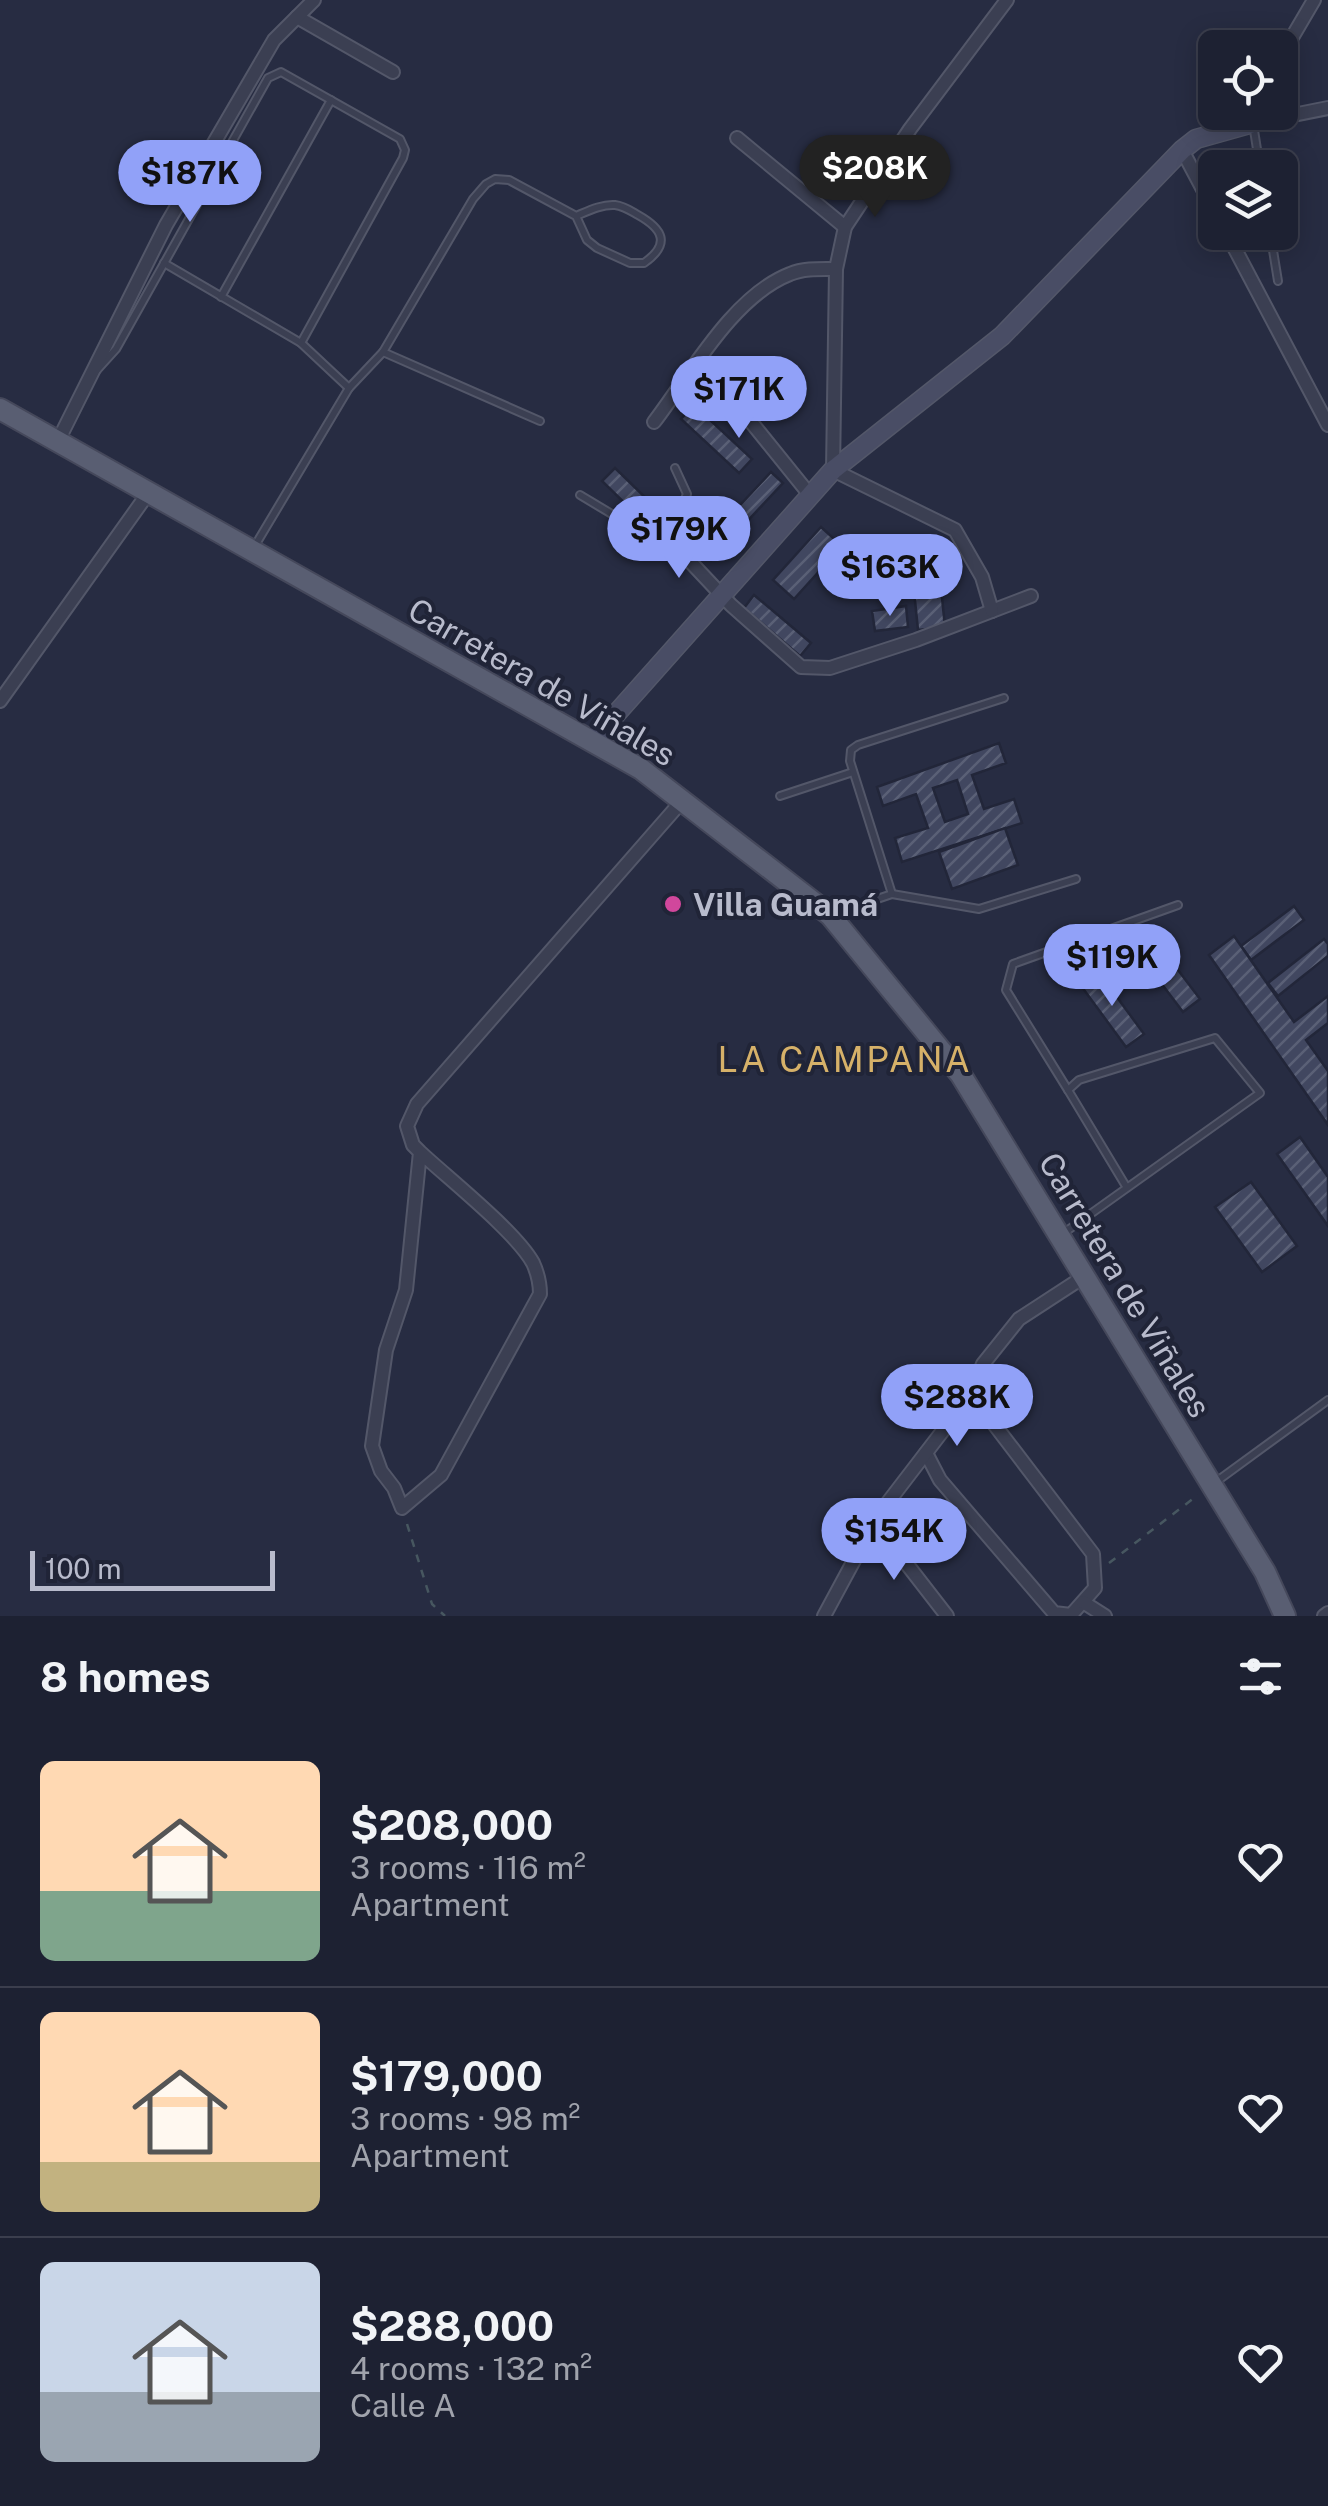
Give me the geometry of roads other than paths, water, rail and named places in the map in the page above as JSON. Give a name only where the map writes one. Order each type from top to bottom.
[{"type":"main road","name":"Carretera de Viñales","points":[[0,408],[640,769],[830,915],[961,1074],[1265,1572],[1285,1616]]},
{"type":"street","points":[[58,441],[166,225],[274,40],[314,0]]},
{"type":"street","points":[[832,470],[836,269],[845,226],[910,129],[1007,0]]},
{"type":"street","points":[[1296,30],[1314,0]]},
{"type":"street","points":[[297,17],[393,72]]},
{"type":"street","points":[[1298,112],[1328,108]]},
{"type":"street","points":[[592,741],[832,470],[1002,336],[1182,150],[1222,130]]},
{"type":"street","points":[[736,138],[845,226]]},
{"type":"street","points":[[1182,150],[1198,180]]},
{"type":"street","points":[[1236,250],[1328,425]]},
{"type":"street","points":[[654,422],[746,304],[779,278],[794,272],[836,269]]},
{"type":"street","points":[[701,360],[810,495]]},
{"type":"street","points":[[832,470],[955,530],[982,577],[992,612]]},
{"type":"street","points":[[0,701],[149,492]]},
{"type":"street","points":[[668,538],[722,595],[801,667],[830,668],[1031,596]]},
{"type":"street","points":[[420,1152],[406,1290],[386,1350],[372,1446],[380,1471],[394,1488],[402,1508],[441,1474],[540,1294],[540,1279],[531,1260],[413,1145],[407,1126],[416,1104],[682,801]]},
{"type":"street","points":[[830,1614],[876,1523],[971,1394],[983,1364],[1019,1319],[1085,1276]]},
{"type":"street","points":[[926,1453],[940,1480],[1054,1613],[1071,1615],[1095,1588],[1093,1554],[971,1394]]},
{"type":"street","points":[[876,1523],[947,1616]]},
{"type":"street","points":[[1083,1602],[1105,1616]]},
{"type":"lane","points":[[90,376],[116,349],[268,78],[282,72],[400,139],[405,150],[301,343]]},
{"type":"lane","points":[[221,296],[331,100]]},
{"type":"lane","points":[[252,550],[349,388],[382,352],[472,199],[486,184],[495,179],[509,180],[576,216],[587,240],[630,262],[644,263],[659,246],[661,236],[656,225],[623,206],[599,207],[576,216]]},
{"type":"lane","points":[[1273,250],[1278,281]]},
{"type":"lane","points":[[164,263],[301,343],[349,388]]},
{"type":"lane","points":[[382,352],[540,421]]},
{"type":"lane","points":[[580,496],[615,516],[647,542],[668,538],[687,494],[674,468]]},
{"type":"lane","points":[[892,894],[854,772],[850,755],[854,747],[1004,698]]},
{"type":"lane","points":[[780,796],[854,772]]},
{"type":"lane","points":[[830,915],[892,894],[979,909],[1076,880]]},
{"type":"lane","points":[[1126,1188],[1006,990],[1013,964],[1178,905]]},
{"type":"lane","points":[[1060,1236],[1260,1092],[1215,1038],[1079,1080],[1068,1090]]},
{"type":"lane","points":[[1212,1485],[1328,1400]]},
{"type":"place","name":"Villa Guamá","points":[[673,904]]},
{"type":"district","name":"LA CAMPANA","points":[[845,1059]]}]
